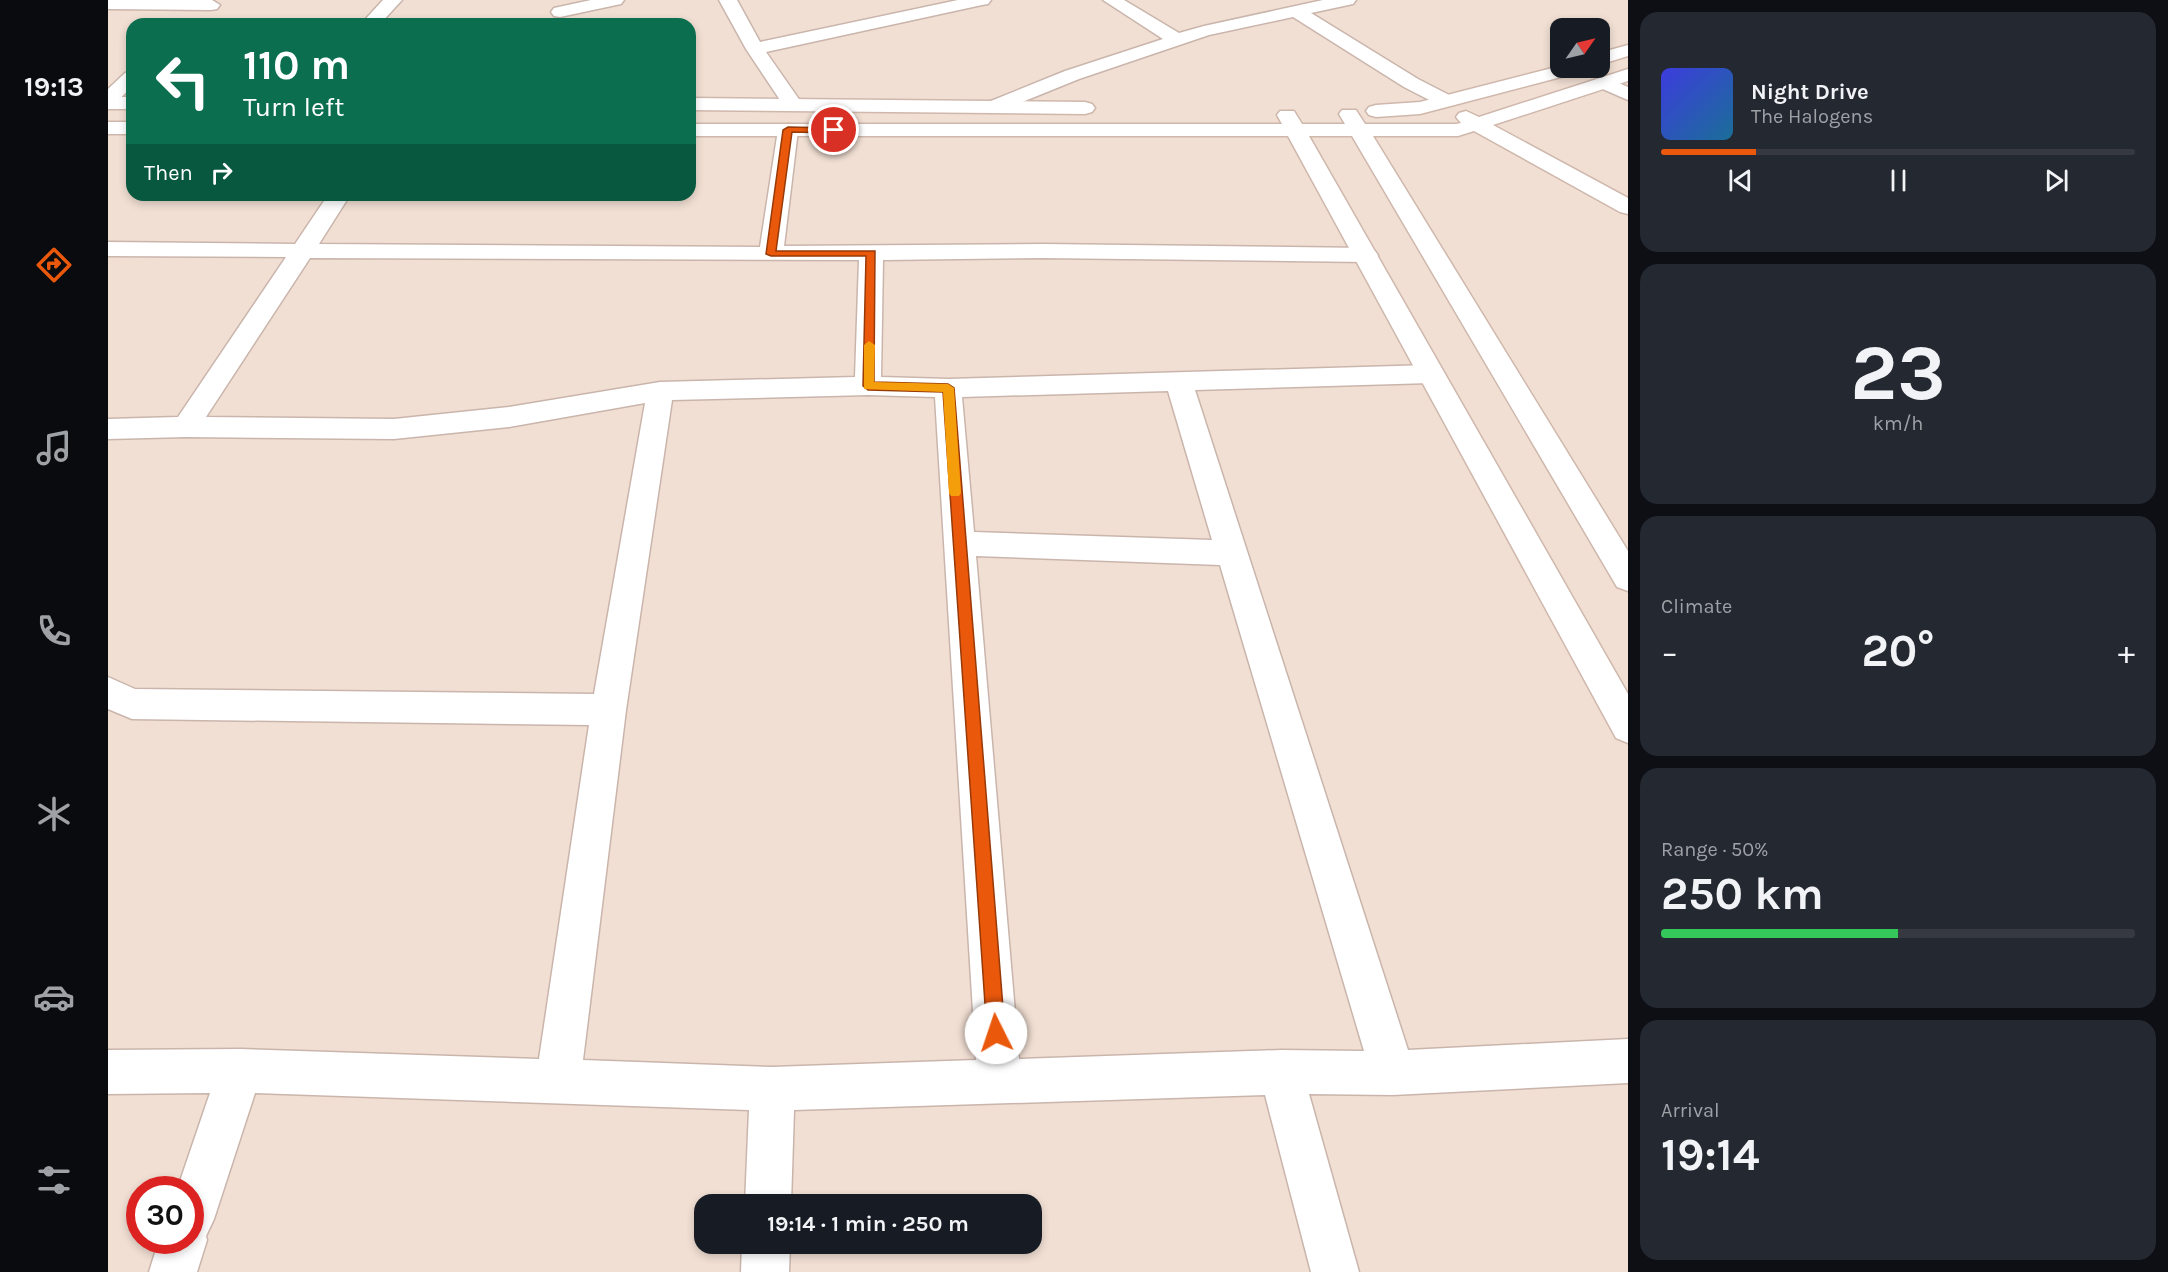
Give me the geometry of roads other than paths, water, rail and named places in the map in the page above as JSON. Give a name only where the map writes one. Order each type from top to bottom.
[{"type":"street","points":[[376,18],[393,0]]},
{"type":"street","points":[[560,12],[615,0]]},
{"type":"street","points":[[728,0],[755,49],[793,105]]},
{"type":"street","points":[[755,49],[982,0]]},
{"type":"street","points":[[1112,0],[1177,40]]},
{"type":"street","points":[[993,107],[1072,75],[1204,31],[1347,0]]},
{"type":"street","points":[[108,4],[214,2]]},
{"type":"street","points":[[197,18],[214,2]]},
{"type":"street","points":[[1297,12],[1411,83],[1446,101],[1476,124],[1623,208]]},
{"type":"street","points":[[1610,56],[1628,50]]},
{"type":"street","points":[[1352,121],[1390,111],[1420,108],[1550,74]]},
{"type":"street","points":[[696,130],[788,130],[1285,118],[1458,130],[1628,75]]},
{"type":"street","points":[[108,101],[126,83]]},
{"type":"street","points":[[1605,83],[1628,94]]},
{"type":"street","points":[[108,101],[126,102]]},
{"type":"street","points":[[696,104],[1098,108]]},
{"type":"street","points":[[1285,118],[1366,255],[1628,727]]},
{"type":"street","points":[[1352,121],[1628,578]]},
{"type":"street","points":[[108,128],[126,128]]},
{"type":"street","points":[[771,254],[788,130]]},
{"type":"street","points":[[186,427],[335,201]]},
{"type":"street","points":[[108,249],[771,254],[1043,251],[1366,255]]},
{"type":"street","points":[[868,386],[871,253]]},
{"type":"street","points":[[108,429],[186,427],[394,429],[509,417],[660,391],[868,386],[948,388],[1430,374]]},
{"type":"street","points":[[1178,380],[1394,1073]]},
{"type":"street","points":[[948,388],[999,1080]]},
{"type":"street","points":[[558,1083],[609,710],[660,391]]},
{"type":"street","points":[[958,543],[1233,553]]},
{"type":"street","points":[[108,692],[132,704],[609,710]]},
{"type":"street","points":[[108,1072],[240,1071],[772,1089],[1281,1072],[1394,1073],[1628,1061]]},
{"type":"street","points":[[204,1178],[240,1071]]},
{"type":"street","points":[[1281,1072],[1335,1272]]},
{"type":"street","points":[[768,1194],[772,1089]]},
{"type":"street","points":[[173,1272],[179,1254]]},
{"type":"street","points":[[765,1272],[766,1254]]}]
